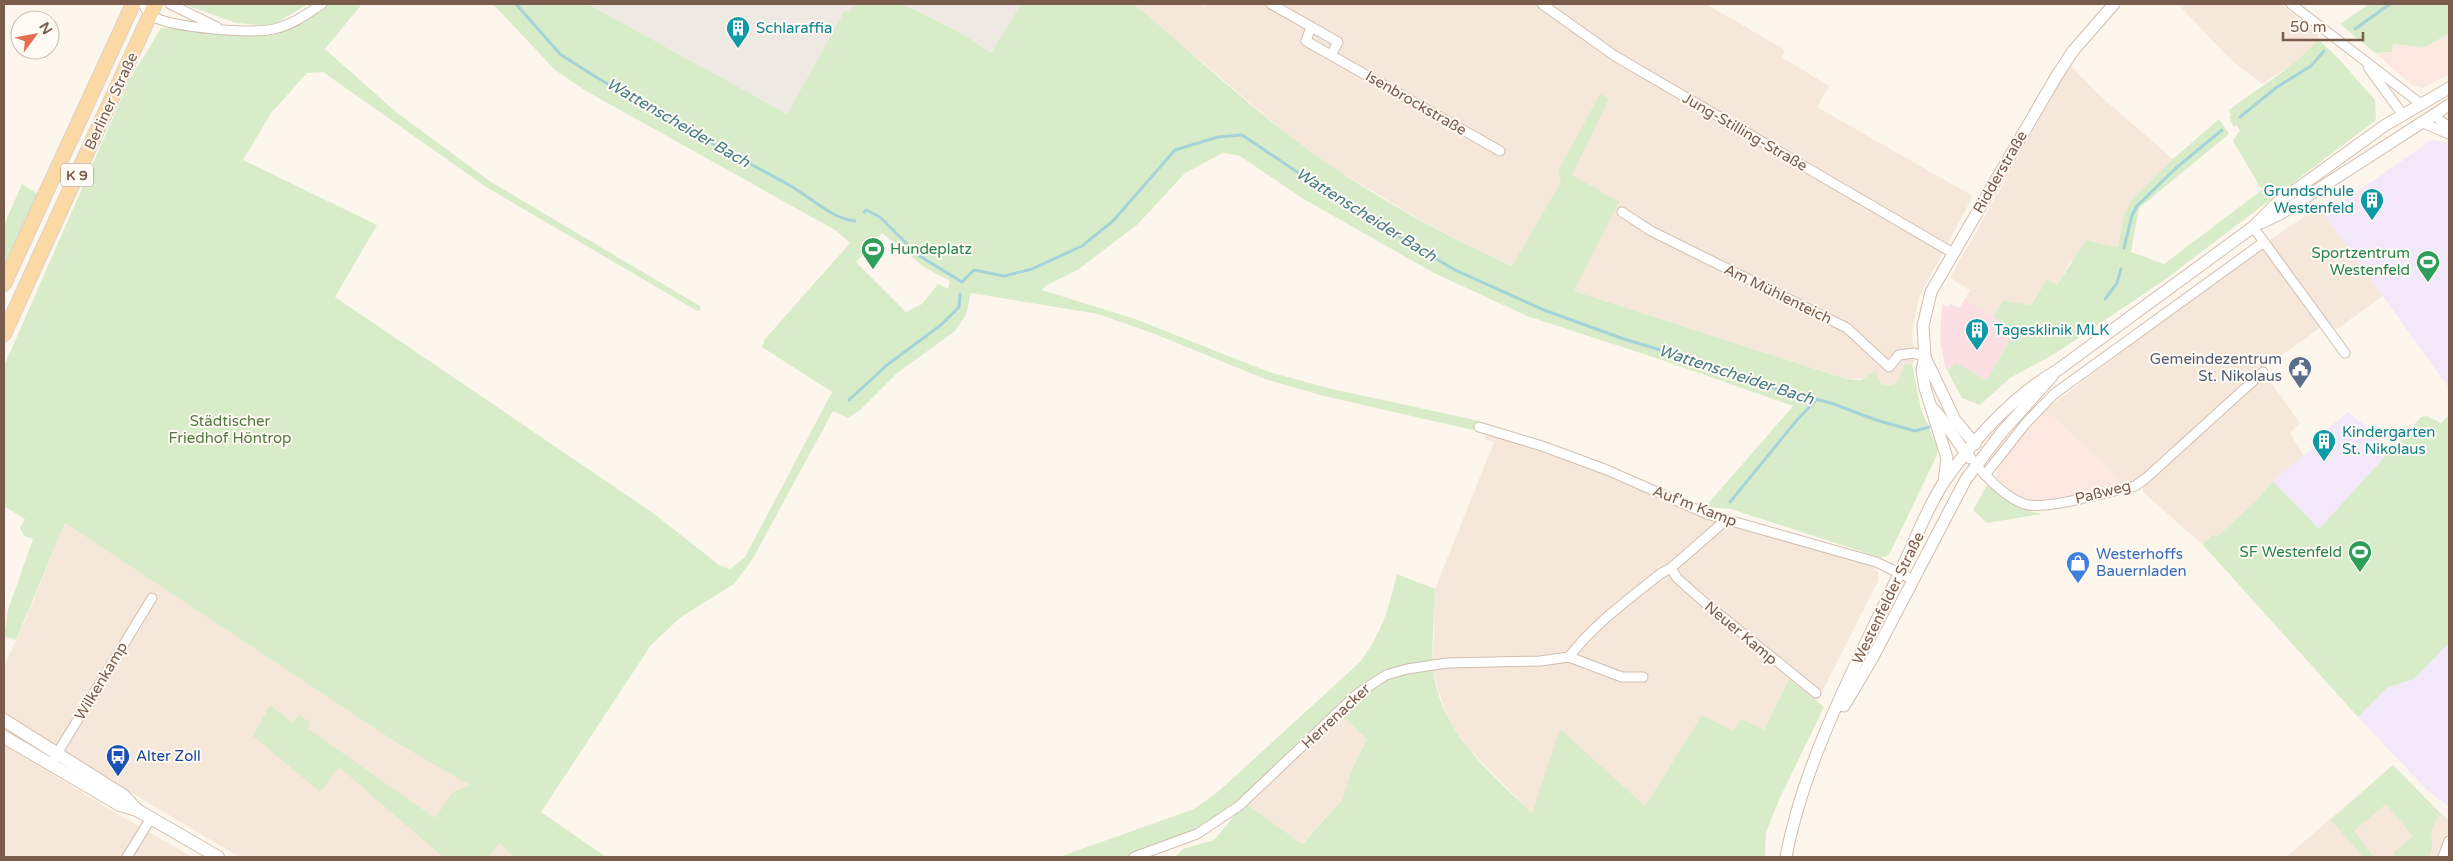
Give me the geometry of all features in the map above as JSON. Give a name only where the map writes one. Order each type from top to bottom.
[{"type":"main road","name":"Berliner Straße","points":[[4,284],[133,4]]},
{"type":"main road","name":"Berliner Straße","points":[[4,334],[149,8]]},
{"type":"main road","points":[[4,720],[54,759]]},
{"type":"main road","points":[[4,736],[54,759],[124,796],[137,810],[218,857]]},
{"type":"street","points":[[170,4],[220,28]]},
{"type":"street","points":[[149,8],[193,27],[273,29],[300,19],[322,4]]},
{"type":"street","points":[[1271,4],[1338,42],[1336,50],[1331,55]]},
{"type":"street","name":"Jung-Stilling-Straße","points":[[1542,4],[1615,56],[1953,253]]},
{"type":"street","name":"Ridderstraße","points":[[1944,483],[1947,458],[1922,370],[1925,357],[1923,326],[1926,308],[1936,281],[2064,64],[2114,4]]},
{"type":"street","points":[[2291,4],[2366,64],[2388,77],[2449,127]]},
{"type":"street","name":"Isenbrockstraße","points":[[1311,27],[1306,41],[1500,151]]},
{"type":"street","points":[[2366,64],[2402,115],[2449,134]]},
{"type":"street","name":"Westenfelder Straße","points":[[1786,857],[1797,808],[1861,652],[1944,483],[1966,454],[2024,392],[2253,227],[2276,204],[2402,115],[2449,88]]},
{"type":"street","name":"Westenfelder Straße","points":[[2253,227],[2280,214],[2449,105]]},
{"type":"street","name":"Am Mühlenteich","points":[[1622,212],[1652,231],[1847,328],[1890,367],[1899,355],[1914,353],[1925,357]]},
{"type":"street","points":[[2253,227],[2345,353]]},
{"type":"street","points":[[1985,475],[2026,422],[2054,394],[2264,242]]},
{"type":"street","name":"Ridderstraße","points":[[1925,357],[1955,420],[1975,444]]},
{"type":"street","name":"Westenfelder Straße","points":[[1820,749],[1872,659],[1912,579],[1955,499],[1976,465],[2058,368]]},
{"type":"street","name":"Paßweg","points":[[1976,465],[1985,475],[2016,500],[2036,506],[2135,486],[2263,372]]},
{"type":"street","name":"Ridderstraße","points":[[1932,408],[1942,418],[1966,454]]},
{"type":"street","name":"Auf'm Kamp","points":[[1479,427],[1542,446],[1607,470],[1707,514],[1876,562],[1912,579]]},
{"type":"street","points":[[1975,444],[1976,465]]},
{"type":"street","points":[[1966,454],[1976,465]]},
{"type":"street","points":[[1569,657],[1581,641],[1598,624],[1660,574],[1671,568],[1726,520]]},
{"type":"street","name":"Neuer Kamp","points":[[1671,568],[1677,578],[1704,602],[1816,693]]},
{"type":"street","name":"Wilkenkamp","points":[[54,759],[152,598]]},
{"type":"street","name":"Herrenacker","points":[[1134,857],[1197,834],[1239,806],[1357,694],[1386,675],[1407,669],[1447,663],[1540,661],[1569,657],[1622,677],[1643,677]]},
{"type":"street","points":[[127,857],[151,818]]},
{"type":"street","points":[[2443,857],[2449,841]]},
{"type":"shaded area","points":[[588,4],[854,4],[849,13],[845,10],[787,114]]},
{"type":"shaded area","points":[[903,4],[1021,4],[991,53],[966,36]]},
{"type":"shaded area","points":[[1134,4],[1201,4],[1205,7],[1208,4],[1706,4],[1785,50],[1782,57],[1829,86],[1817,107],[1973,196],[1919,297],[1912,333],[1915,360],[1912,364],[1904,365],[1901,379],[1896,384],[1888,386],[1881,384],[1877,377],[1846,379],[1574,291],[1485,254],[1417,218],[1337,170],[1289,136]]},
{"type":"shaded area","points":[[2178,4],[2281,4],[2318,34],[2318,39],[2304,57],[2262,84],[2230,59]]},
{"type":"shaded area","points":[[2449,34],[2449,74],[2423,88],[2412,85],[2375,53],[2392,52],[2393,44],[2424,47]]},
{"type":"shaded area","points":[[2070,65],[2098,94],[2173,159],[2133,200],[2122,225],[2118,248],[2070,262],[2057,285],[2047,279],[2015,330],[1965,299],[1970,290],[1950,278]]},
{"type":"shaded area","points":[[2432,140],[2449,143],[2449,388],[2324,214]]},
{"type":"shaded area","points":[[2319,207],[2384,295],[2336,330],[2328,322],[2256,374],[2133,483],[2120,485],[2104,465],[2045,410],[2271,239]]},
{"type":"shaded area","points":[[1965,299],[2015,330],[1987,380],[1955,364],[1946,370],[1940,340],[1942,304],[1948,307],[1951,304],[1959,308]]},
{"type":"shaded area","points":[[2267,377],[2300,423],[2290,433],[2304,456],[2273,481],[2256,501],[2217,538],[2213,534],[2203,545],[2143,492],[2143,487],[2237,400]]},
{"type":"shaded area","points":[[2045,410],[2104,465],[2120,485],[2043,501],[2030,500],[2016,494],[1997,478],[1999,463]]},
{"type":"shaded area","points":[[2348,412],[2374,433],[2389,453],[2319,529],[2273,481],[2317,444],[2327,429]]},
{"type":"shaded area","points":[[1487,434],[1587,466],[1685,509],[1734,526],[1873,567],[1878,572],[1878,581],[1817,702],[1789,679],[1764,730],[1734,731],[1702,715],[1645,806],[1532,813],[1468,748],[1450,722],[1438,690],[1433,667],[1435,589],[1494,442],[1484,439]]},
{"type":"shaded area","points":[[65,523],[400,745],[471,785],[499,843],[514,857],[239,857],[45,741],[4,713],[4,666],[25,621]]},
{"type":"shaded area","points":[[2449,643],[2449,807],[2427,790],[2358,717],[2388,687],[2414,678]]},
{"type":"shaded area","points":[[1341,715],[1367,739],[1351,771],[1342,800],[1301,844],[1245,803]]},
{"type":"shaded area","points":[[4,745],[109,809],[192,857],[4,857]]},
{"type":"shaded area","points":[[2393,765],[2441,814],[2449,819],[2449,857],[2286,857]]},
{"type":"green space","points":[[183,4],[308,4],[271,26],[236,23]]},
{"type":"green space","name":"Städtischer Friedhof Höntrop","points":[[328,4],[362,4],[325,49],[396,112],[491,182],[700,306],[701,309],[698,311],[694,309],[486,187],[323,72],[307,73],[272,112],[243,160],[377,225],[335,297],[653,513],[719,565],[730,569],[745,557],[832,392],[762,347],[765,339],[850,243],[835,230],[586,91],[555,70],[493,4],[588,4],[787,114],[845,10],[849,12],[854,4],[903,4],[966,36],[991,53],[1021,4],[1134,4],[1250,104],[1316,155],[1369,191],[1397,207],[1454,238],[1512,266],[1561,182],[1558,171],[1600,94],[1609,99],[1572,175],[1619,202],[1574,291],[1846,379],[1861,380],[1875,371],[1881,384],[1891,385],[1895,384],[1899,378],[1904,365],[1912,364],[1921,409],[1938,449],[1937,455],[1889,555],[1881,558],[1731,509],[1705,507],[1793,406],[1656,358],[1527,316],[1434,273],[1302,198],[1240,156],[1223,153],[1185,173],[1138,224],[1079,269],[1047,285],[1042,290],[1135,319],[1269,372],[1332,389],[1480,421],[1477,431],[1324,396],[1265,379],[1155,334],[1098,314],[971,293],[966,315],[955,331],[896,374],[860,410],[848,418],[833,411],[752,560],[734,584],[681,617],[651,645],[541,812],[606,857],[514,857],[499,843],[489,857],[443,857],[339,767],[320,792],[253,736],[270,705],[293,723],[299,715],[310,722],[307,728],[435,818],[453,792],[470,785],[400,745],[65,523],[16,640],[4,636],[8,610],[33,539],[24,536],[20,528],[25,519],[4,506],[4,366],[130,79],[161,28],[275,33],[307,18]],"holes":[[[882,233],[924,267],[950,281],[948,289],[938,284],[922,304],[906,312],[856,262]]]},
{"type":"green space","points":[[2369,4],[2449,4],[2449,34],[2424,47],[2393,44],[2392,52],[2375,53],[2340,24]]},
{"type":"green space","points":[[2318,39],[2338,58],[2375,100],[2376,120],[2163,281],[2056,353],[2010,378],[1980,405],[1962,398],[1947,370],[1955,363],[1987,380],[2015,330],[1993,317],[2003,301],[2031,305],[2047,279],[2057,285],[2086,240],[2118,248],[2124,217],[2132,200],[2173,159],[2219,119],[2229,134],[2139,208],[2131,252],[2164,264],[2262,190],[2233,141],[2240,130],[2236,125],[2234,127],[2229,117],[2231,116],[2229,110],[2287,68]]},
{"type":"green space","points":[[22,184],[38,194],[4,265],[4,225]]},
{"type":"green space","name":"SF Westenfeld","points":[[2449,415],[2449,643],[2414,679],[2388,687],[2358,717],[2203,545],[2213,534],[2217,537],[2256,501],[2273,481],[2319,529],[2421,417],[2427,416],[2441,423]]},
{"type":"green space","points":[[1987,485],[2018,508],[2042,514],[1987,523],[1973,510]]},
{"type":"green space","points":[[1397,574],[1435,589],[1433,666],[1437,689],[1455,730],[1483,765],[1532,813],[1560,729],[1645,806],[1702,715],[1734,731],[1741,719],[1764,730],[1789,679],[1824,707],[1779,800],[1766,832],[1765,857],[1175,857],[1183,849],[1214,840],[1245,803],[1302,844],[1342,800],[1351,771],[1367,739],[1341,715],[1244,797],[1202,828],[1169,843],[1127,857],[1059,857],[1194,809],[1219,791],[1360,662],[1384,620]]},
{"type":"green space","points":[[2393,765],[2441,814],[2433,826],[2429,857],[2397,857],[2393,853],[2413,836],[2386,804],[2354,831],[2374,857],[2363,857],[2331,820]]},
{"type":"waterway","name":"Wattenscheider Bach","points":[[516,4],[560,54],[577,65],[656,112],[789,185],[837,216],[855,221]]},
{"type":"waterway","points":[[2355,29],[2390,4]]},
{"type":"waterway","points":[[2240,117],[2277,87],[2311,66],[2324,51]]},
{"type":"waterway","points":[[2124,248],[2132,215],[2137,206],[2176,168],[2222,130]]},
{"type":"waterway","name":"Wattenscheider Bach","points":[[864,212],[866,210],[880,217],[918,255],[962,282],[974,270],[1004,276],[1032,269],[1082,246],[1113,221],[1175,150],[1218,137],[1242,135],[1345,204],[1455,270],[1544,310],[1621,338],[1713,366],[1779,390],[1831,403],[1876,420],[1915,431],[1929,427]]},
{"type":"waterway","points":[[2105,299],[2117,283],[2121,269]]},
{"type":"waterway","points":[[849,400],[887,365],[941,325],[959,307],[960,294]]},
{"type":"waterway","points":[[1730,502],[1797,420],[1817,399]]},
{"type":"place","name":"Schlaraffia","points":[[738,49]]},
{"type":"place","name":"Grundschule Westenfeld","points":[[2372,221]]},
{"type":"place","name":"Hundeplatz","points":[[873,270]]},
{"type":"place","name":"Sportzentrum Westenfeld","points":[[2428,283]]},
{"type":"place","name":"Tagesklinik MLK","points":[[1977,351]]},
{"type":"place","name":"Gemeindezentrum St. Nikolaus","points":[[2300,389]]},
{"type":"place","name":"Kindergarten St. Nikolaus","points":[[2324,462]]},
{"type":"place","name":"SF Westenfeld","points":[[2360,573]]},
{"type":"place","name":"Westerhoffs Bauernladen","points":[[2078,584]]},
{"type":"place","name":"Alter Zoll","points":[[118,777]]}]
